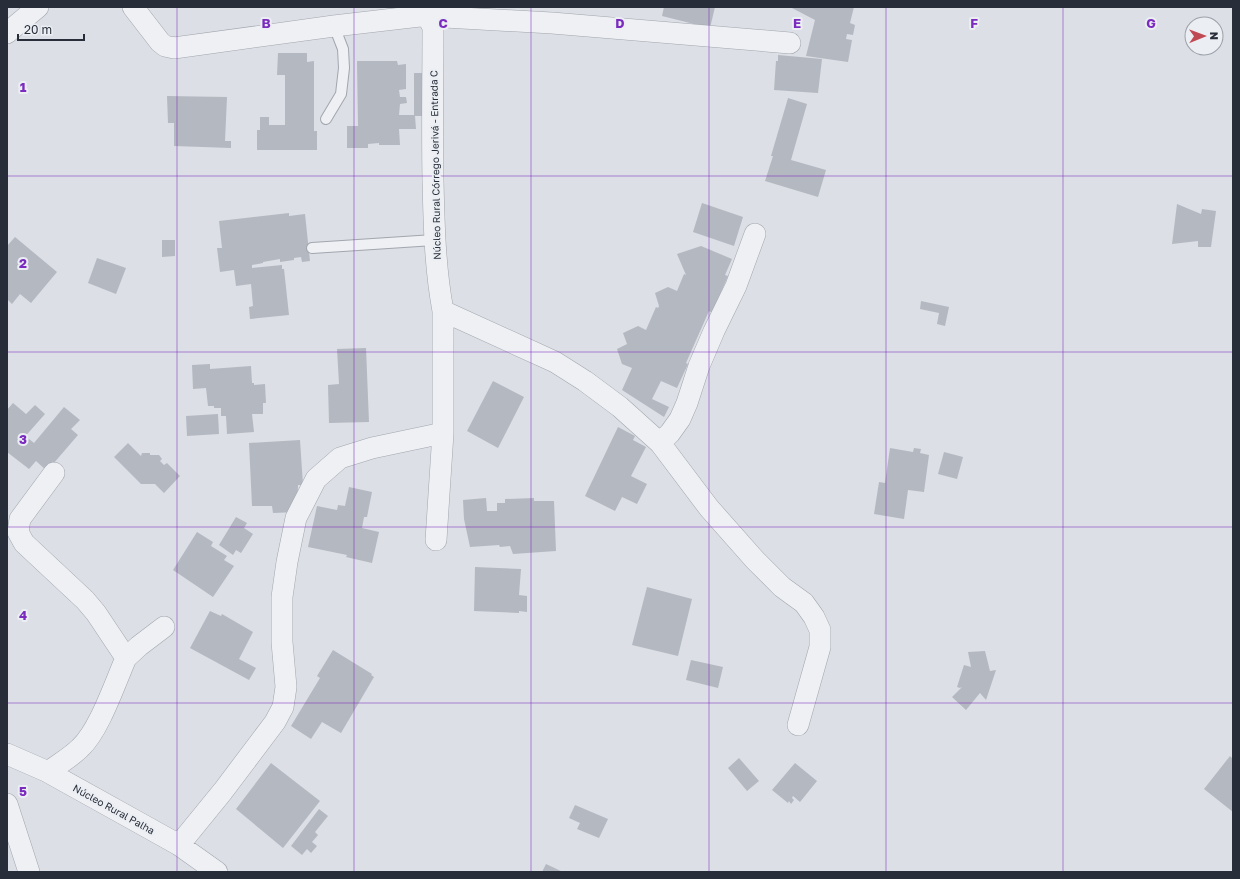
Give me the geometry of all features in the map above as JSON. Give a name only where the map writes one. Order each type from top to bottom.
[{"type":"street","points":[[7,33],[38,7]]},
{"type":"street","points":[[133,7],[160,42],[165,46],[174,48],[334,26],[427,16],[552,23],[790,43]]},
{"type":"street","name":"Núcleo Rural Córrego Jerivá - Entrada C","points":[[427,16],[433,27],[432,114],[434,240],[442,311],[443,433],[436,540]]},
{"type":"street","points":[[660,443],[670,433],[680,419],[711,338],[736,286],[755,234]]},
{"type":"street","points":[[442,311],[561,366],[586,381],[620,407],[660,443],[709,508],[744,548],[782,587],[804,603],[814,617],[820,630],[820,647],[798,725]]},
{"type":"street","points":[[179,845],[223,791],[275,722],[283,707],[286,687],[282,642],[282,597],[287,562],[296,518],[316,479],[340,458],[372,448],[443,433]]},
{"type":"street","points":[[54,473],[20,519],[18,532],[24,544],[85,600],[96,613],[126,658]]},
{"type":"street","points":[[48,772],[81,748],[96,727],[126,658],[164,627]]},
{"type":"street","name":"Núcleo Rural Palha","points":[[7,754],[48,772],[179,845],[217,872]]},
{"type":"street","points":[[7,804],[29,872]]},
{"type":"lane","points":[[326,119],[341,94],[344,68],[343,49],[334,26]]},
{"type":"lane","points":[[312,248],[434,240]]},
{"type":"building","points":[[664,7],[715,7],[710,28],[662,16]]},
{"type":"building","points":[[790,7],[854,7],[850,23],[855,25],[853,35],[847,34],[846,39],[852,40],[848,62],[806,56],[815,20]]},
{"type":"building","points":[[278,53],[307,53],[307,62],[314,61],[314,131],[317,131],[317,150],[257,150],[257,130],[260,130],[260,117],[269,117],[269,125],[285,125],[285,75],[277,75]]},
{"type":"building","points":[[778,55],[822,59],[818,93],[774,90],[776,61],[778,61]]},
{"type":"building","points":[[357,61],[397,61],[398,65],[406,64],[406,89],[399,90],[400,97],[406,97],[407,103],[400,104],[399,115],[414,115],[414,73],[423,73],[423,116],[415,116],[416,129],[399,129],[400,145],[379,145],[379,143],[368,144],[368,148],[347,148],[347,126],[358,126]]},
{"type":"building","points":[[167,96],[227,97],[225,141],[231,141],[231,148],[174,146],[174,123],[168,123]]},
{"type":"building","points":[[788,98],[807,104],[791,160],[826,170],[818,197],[765,181]]},
{"type":"building","points":[[702,203],[743,217],[734,246],[693,232]]},
{"type":"building","points":[[1177,204],[1201,214],[1202,209],[1216,211],[1211,247],[1198,247],[1198,241],[1172,244]]},
{"type":"building","points":[[289,213],[289,216],[305,214],[310,261],[302,262],[301,257],[294,258],[294,260],[280,262],[280,259],[252,265],[252,268],[282,265],[282,269],[284,269],[289,315],[250,319],[249,307],[253,306],[251,284],[236,286],[234,270],[220,272],[217,248],[222,248],[219,221]]},
{"type":"building","points":[[15,237],[57,272],[31,303],[20,294],[12,304],[7,299],[7,246]]},
{"type":"building","points":[[162,240],[175,240],[175,256],[162,257]]},
{"type":"building","points":[[701,246],[732,259],[725,275],[728,276],[712,313],[709,311],[686,363],[688,364],[677,388],[661,381],[652,399],[669,407],[664,417],[622,390],[632,368],[622,364],[617,349],[627,344],[623,333],[638,326],[646,330],[656,307],[658,308],[659,306],[655,293],[668,287],[677,291],[684,274],[686,275],[677,254]]},
{"type":"building","points":[[97,258],[126,268],[116,294],[88,283]]},
{"type":"building","points":[[921,301],[949,307],[945,326],[937,324],[939,313],[920,309]]},
{"type":"building","points":[[366,348],[369,422],[329,423],[328,385],[339,384],[337,349]]},
{"type":"building","points":[[210,364],[210,369],[251,366],[252,383],[254,383],[254,385],[265,384],[266,403],[263,403],[263,414],[252,414],[254,432],[227,434],[226,416],[221,416],[221,408],[208,406],[206,388],[193,389],[192,365]]},
{"type":"building","points":[[493,381],[524,397],[498,448],[467,431]]},
{"type":"building","points":[[13,403],[26,414],[35,405],[45,414],[22,440],[26,443],[29,439],[34,443],[64,407],[80,420],[71,429],[78,435],[47,471],[36,461],[29,469],[7,452],[7,410]]},
{"type":"building","points":[[218,414],[219,434],[187,436],[186,416]]},
{"type":"building","points":[[618,427],[635,436],[633,440],[646,447],[631,476],[647,484],[637,504],[622,497],[615,511],[585,496]]},
{"type":"building","points":[[300,440],[303,485],[298,485],[297,512],[273,513],[272,506],[252,506],[249,443]]},
{"type":"building","points":[[128,443],[141,456],[142,453],[159,455],[162,459],[160,461],[164,465],[167,463],[180,476],[164,493],[155,484],[141,484],[114,457]]},
{"type":"building","points":[[890,448],[913,452],[914,448],[921,449],[920,453],[929,455],[924,492],[908,490],[904,519],[874,514],[879,482],[885,483]]},
{"type":"building","points":[[944,452],[963,457],[957,479],[938,474]]},
{"type":"building","points":[[349,487],[372,492],[367,517],[364,517],[362,528],[379,532],[372,563],[346,557],[347,555],[308,547],[317,506],[337,510],[338,505],[345,506]]},
{"type":"building","points":[[486,498],[487,511],[497,511],[497,503],[505,503],[505,499],[534,498],[534,501],[554,501],[556,551],[513,554],[510,546],[500,547],[499,545],[470,547],[464,519],[463,500]]},
{"type":"building","points":[[236,517],[247,523],[244,528],[253,534],[241,553],[236,550],[233,555],[219,545]]},
{"type":"building","points":[[197,532],[213,542],[211,546],[227,556],[224,560],[234,566],[213,597],[173,570]]},
{"type":"building","points":[[475,567],[521,569],[519,595],[527,596],[527,612],[474,611]]},
{"type":"building","points":[[647,587],[692,599],[678,656],[632,645]]},
{"type":"building","points":[[210,611],[221,616],[222,614],[253,632],[239,659],[256,668],[249,680],[190,648]]},
{"type":"building","points":[[333,650],[372,674],[371,675],[374,677],[341,733],[322,722],[311,739],[291,726],[320,678],[317,676]]},
{"type":"building","points":[[985,651],[990,671],[996,670],[986,700],[980,693],[966,710],[952,697],[962,687],[957,687],[964,665],[971,667],[968,652]]},
{"type":"building","points":[[691,660],[723,667],[718,688],[686,680]]},
{"type":"building","points":[[1230,756],[1233,759],[1233,812],[1204,789]]},
{"type":"building","points":[[739,758],[759,781],[747,791],[728,768]]},
{"type":"building","points":[[271,763],[320,801],[283,848],[236,809]]},
{"type":"building","points":[[795,763],[817,781],[800,802],[793,796],[792,798],[794,800],[791,804],[789,801],[788,803],[772,790]]},
{"type":"building","points":[[575,805],[608,819],[599,838],[577,829],[580,823],[569,818]]},
{"type":"building","points":[[319,809],[328,816],[315,832],[318,835],[312,842],[317,846],[311,853],[307,849],[302,855],[291,846]]},
{"type":"building","points":[[546,864],[563,872],[542,872]]}]
